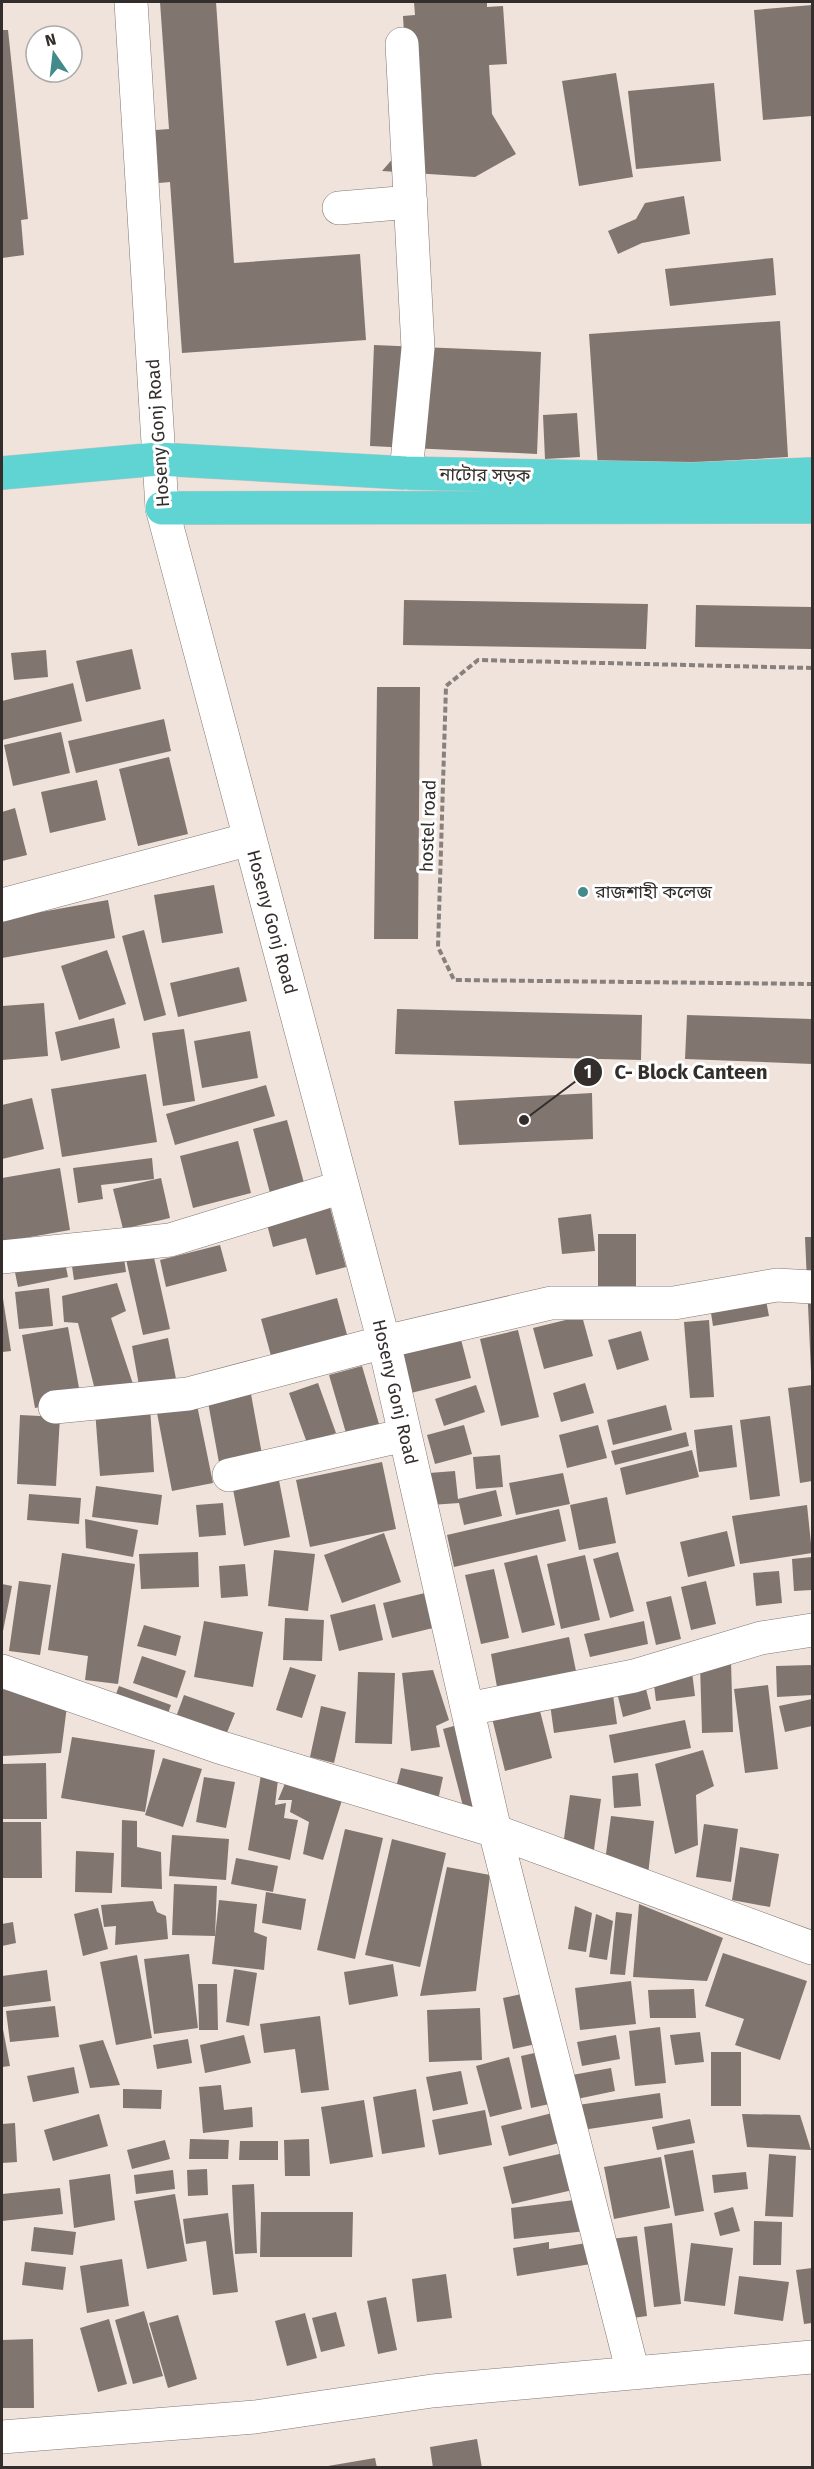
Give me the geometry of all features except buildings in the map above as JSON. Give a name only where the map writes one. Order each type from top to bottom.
[{"type":"highway","name":"নাটোর সড়ক","points":[[2,473],[158,459],[406,473],[692,479],[813,474]]},
{"type":"highway","points":[[162,508],[813,507]]},
{"type":"street","name":"Hoseny Gonj Road","points":[[131,2],[162,508],[384,1342],[495,1831],[633,2373]]},
{"type":"street","points":[[402,44],[418,348],[406,473]]},
{"type":"street","points":[[339,208],[411,202]]},
{"type":"street","points":[[2,905],[250,839]]},
{"type":"street","points":[[2,1257],[170,1240],[342,1187]]},
{"type":"street","points":[[55,1407],[188,1394],[384,1342],[551,1303],[674,1303],[777,1285],[813,1287]]},
{"type":"street","points":[[229,1475],[405,1435]]},
{"type":"street","points":[[468,1710],[634,1676],[761,1638],[813,1630]]},
{"type":"street","points":[[2,1671],[219,1747],[495,1831],[813,1948]]},
{"type":"street","points":[[2,2437],[255,2416],[432,2391],[813,2357]]},
{"type":"path","name":"hostel road","points":[[813,668],[478,660],[446,686],[438,947],[454,980],[813,984]]},
{"type":"place","name":"রাজশাহী কলেজ","points":[[583,892]]},
{"type":"place","name":"C- Block Canteen","points":[[524,1120]]}]
